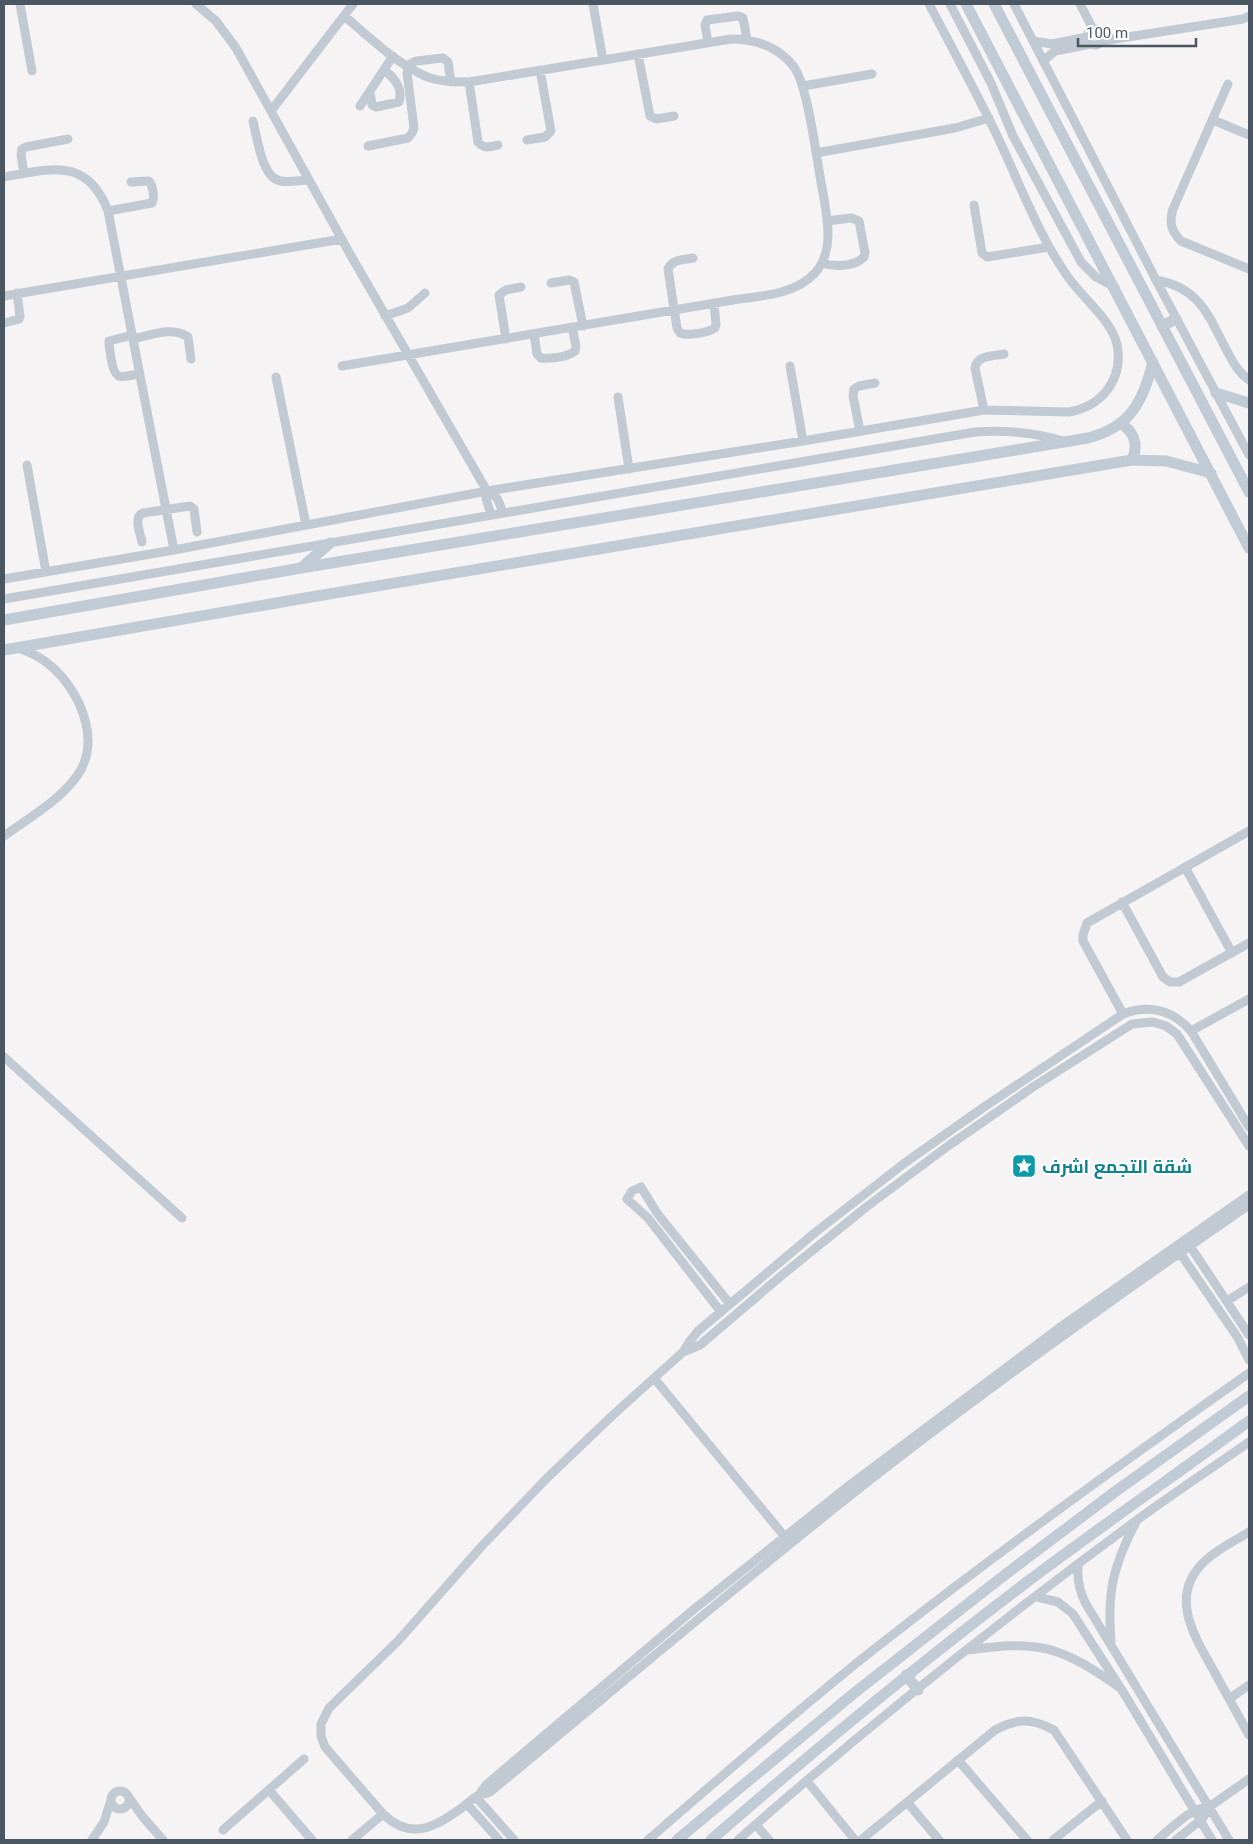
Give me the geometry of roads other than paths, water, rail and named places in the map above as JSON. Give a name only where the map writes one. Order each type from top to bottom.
[{"type":"street","points":[[20,4],[32,71]]},
{"type":"street","points":[[196,4],[216,21],[227,34],[385,316],[487,491],[495,495],[503,513]]},
{"type":"street","points":[[271,111],[353,4]]},
{"type":"street","points":[[593,4],[603,60]]},
{"type":"street","points":[[4,580],[487,491],[984,410],[1060,412],[1086,408],[1101,398],[1116,376],[1118,350],[1113,332],[1077,290],[1049,247],[989,118],[929,4]]},
{"type":"street","points":[[950,4],[991,84],[1013,136],[1081,262],[1096,277],[1115,287]]},
{"type":"street","points":[[966,4],[1115,287],[1249,548]]},
{"type":"street","points":[[994,4],[1249,492]]},
{"type":"street","points":[[1014,4],[1176,319],[1249,455]]},
{"type":"street","points":[[1080,4],[1093,29],[1100,31],[1102,34],[1102,41]]},
{"type":"street","points":[[342,366],[714,304],[789,289],[805,282],[822,263],[827,249],[828,222],[803,86],[795,68],[783,54],[767,44],[747,39],[731,39],[469,82],[452,82],[430,78],[408,66],[344,16]]},
{"type":"street","points":[[708,43],[705,25],[707,20],[738,16],[743,18],[747,39]]},
{"type":"street","points":[[1033,41],[1052,44],[1089,41],[1097,45],[1102,41],[1243,19],[1249,16]]},
{"type":"street","points":[[1089,41],[1088,32],[1093,29]]},
{"type":"street","points":[[1044,61],[1056,51],[1089,41]]},
{"type":"street","points":[[638,54],[650,116],[656,119],[674,116]]},
{"type":"street","points":[[360,106],[394,56]]},
{"type":"street","points":[[368,146],[408,138],[412,133],[414,128],[407,73],[408,66],[413,62],[443,58],[448,62],[452,82]]},
{"type":"street","points":[[527,140],[545,137],[551,132],[540,70]]},
{"type":"street","points":[[370,92],[372,104],[376,107],[399,102],[400,98],[396,81],[385,71]]},
{"type":"street","points":[[803,86],[872,74]]},
{"type":"street","points":[[469,82],[478,142],[483,147],[498,145]]},
{"type":"street","points":[[1228,84],[1173,209],[1171,226],[1175,235],[1181,241],[1249,269]]},
{"type":"street","points":[[816,153],[955,128],[989,118]]},
{"type":"street","points":[[1213,120],[1249,135]]},
{"type":"street","points":[[253,121],[266,168],[272,177],[281,182],[309,180]]},
{"type":"street","points":[[24,174],[22,150],[26,147],[68,139]]},
{"type":"street","points":[[4,177],[58,169],[78,173],[95,186],[108,210],[174,550]]},
{"type":"street","points":[[108,210],[152,203],[152,186],[148,181],[131,182]]},
{"type":"street","points":[[974,205],[982,253],[986,256],[1049,247]]},
{"type":"street","points":[[822,263],[830,266],[839,266],[857,262],[861,260],[865,253],[859,221],[851,218],[828,222]]},
{"type":"street","points":[[4,296],[342,239]]},
{"type":"street","points":[[693,258],[674,262],[668,269],[678,331],[682,334],[711,331],[715,328],[714,304]]},
{"type":"street","points":[[551,283],[569,280],[574,282],[583,326]]},
{"type":"street","points":[[1156,280],[1180,288],[1201,304],[1238,369],[1249,380]]},
{"type":"street","points":[[506,339],[500,295],[506,290],[522,287]]},
{"type":"street","points":[[4,322],[19,319],[17,293]]},
{"type":"street","points":[[385,316],[408,308],[424,293]]},
{"type":"street","points":[[1162,326],[1176,319]]},
{"type":"street","points":[[534,334],[538,354],[541,358],[547,359],[570,354],[575,351],[576,346],[572,328]]},
{"type":"street","points":[[140,374],[116,375],[108,344],[110,341],[176,331],[188,337],[192,359]]},
{"type":"street","points":[[984,410],[975,368],[976,362],[981,358],[1004,354]]},
{"type":"street","points":[[4,620],[301,568],[1096,436],[1120,423],[1133,411],[1142,396],[1153,362]]},
{"type":"street","points":[[790,366],[803,441]]},
{"type":"street","points":[[276,377],[306,525]]},
{"type":"street","points":[[860,431],[853,392],[859,386],[875,383]]},
{"type":"street","points":[[1216,393],[1249,403]]},
{"type":"street","points":[[618,397],[629,469]]},
{"type":"street","points":[[1120,423],[1128,429],[1133,437],[1135,446],[1132,460]]},
{"type":"street","points":[[4,599],[975,432],[1012,431],[1048,436],[1066,442]]},
{"type":"street","points":[[4,650],[1132,460],[1166,461],[1211,473]]},
{"type":"street","points":[[26,464],[46,572]]},
{"type":"street","points":[[487,491],[486,498],[491,515]]},
{"type":"street","points":[[142,542],[138,516],[141,513],[191,506],[194,509],[197,532]]},
{"type":"street","points":[[301,568],[330,543]]},
{"type":"street","points":[[4,836],[69,786],[82,768],[88,745],[87,729],[82,710],[64,680],[45,661],[18,648]]},
{"type":"street","points":[[1123,1014],[1086,947],[1083,935],[1084,929],[1092,919],[1249,831]]},
{"type":"street","points":[[1185,867],[1232,953]]},
{"type":"street","points":[[1122,902],[1163,977],[1168,981],[1179,982],[1249,943]]},
{"type":"street","points":[[1191,1031],[1249,999]]},
{"type":"street","points":[[1249,1127],[1245,1112],[1191,1031],[1179,1020],[1164,1012],[1148,1009],[1123,1014],[984,1106],[906,1162],[773,1267],[694,1335],[683,1352],[614,1414],[540,1485],[481,1547],[398,1641],[326,1713],[321,1730],[325,1747],[383,1814],[400,1826],[421,1829],[441,1823],[478,1796],[490,1792],[785,1537],[934,1426],[1051,1334],[1249,1205]]},
{"type":"street","points":[[683,1352],[700,1345],[781,1276],[913,1171],[990,1116],[1132,1024],[1146,1021],[1166,1026],[1182,1039],[1249,1146]]},
{"type":"street","points":[[1081,1041],[1088,1051]]},
{"type":"street","points":[[4,1058],[182,1218]]},
{"type":"street","points":[[906,1162],[913,1171]]},
{"type":"street","points":[[721,1312],[648,1218],[627,1199],[632,1191],[641,1187],[657,1213],[730,1304]]},
{"type":"street","points":[[934,1426],[1180,1252],[1249,1195]]},
{"type":"street","points":[[1190,1243],[1249,1335]]},
{"type":"street","points":[[1180,1252],[1228,1322],[1247,1346],[1249,1360]]},
{"type":"street","points":[[773,1267],[781,1276]]},
{"type":"street","points":[[1227,1301],[1249,1287]]},
{"type":"street","points":[[1228,1322],[1237,1316]]},
{"type":"street","points":[[648,1840],[822,1691],[899,1630],[1075,1498],[1249,1373]]},
{"type":"street","points":[[654,1378],[785,1537]]},
{"type":"street","points":[[676,1840],[824,1717],[942,1624],[1055,1537],[1249,1396]]},
{"type":"street","points":[[711,1840],[906,1675],[1072,1548],[1249,1421]]},
{"type":"street","points":[[738,1840],[749,1837],[756,1825],[807,1781],[1037,1596],[1138,1520],[1249,1442]]},
{"type":"street","points":[[696,1614],[850,1490]]},
{"type":"street","points":[[1111,1644],[1110,1606],[1113,1580],[1120,1555],[1138,1520]]},
{"type":"street","points":[[1249,1532],[1205,1560],[1193,1576],[1187,1595],[1187,1615],[1193,1634],[1249,1735]]},
{"type":"street","points":[[1078,1566],[1077,1578],[1082,1597],[1229,1840]]},
{"type":"street","points":[[1037,1596],[1058,1602],[1073,1614],[1123,1690],[1212,1840]]},
{"type":"street","points":[[968,1650],[1013,1645],[1053,1650],[1081,1661],[1123,1690]]},
{"type":"street","points":[[906,1675],[918,1690]]},
{"type":"street","points":[[1229,1699],[1249,1685]]},
{"type":"street","points":[[824,1717],[828,1727],[837,1732]]},
{"type":"street","points":[[861,1840],[995,1730],[1009,1723],[1024,1720],[1040,1722],[1054,1730],[1128,1840]]},
{"type":"street","points":[[806,1732],[814,1738],[819,1747]]},
{"type":"street","points":[[222,1830],[304,1760]]},
{"type":"street","points":[[958,1760],[1027,1840]]},
{"type":"street","points":[[1157,1840],[1194,1811],[1209,1807],[1249,1779]]},
{"type":"street","points":[[807,1781],[855,1840]]},
{"type":"street","points":[[92,1840],[104,1822],[114,1793],[119,1790],[125,1792],[142,1816],[163,1840]]},
{"type":"street","points":[[269,1790],[312,1840]]},
{"type":"street","points":[[104,1822],[127,1805],[128,1796]]},
{"type":"street","points":[[478,1796],[514,1840]]},
{"type":"street","points":[[111,1799],[115,1807],[142,1816]]},
{"type":"street","points":[[907,1802],[939,1840]]},
{"type":"street","points":[[1053,1840],[1102,1802]]},
{"type":"street","points":[[467,1804],[498,1840]]},
{"type":"street","points":[[1176,1840],[1200,1821],[1209,1807]]},
{"type":"street","points":[[352,1840],[383,1814]]},
{"type":"street","points":[[756,1825],[769,1840]]},
{"type":"place","name":"شقة التجمع اشرف","points":[[1024,1166]]}]
